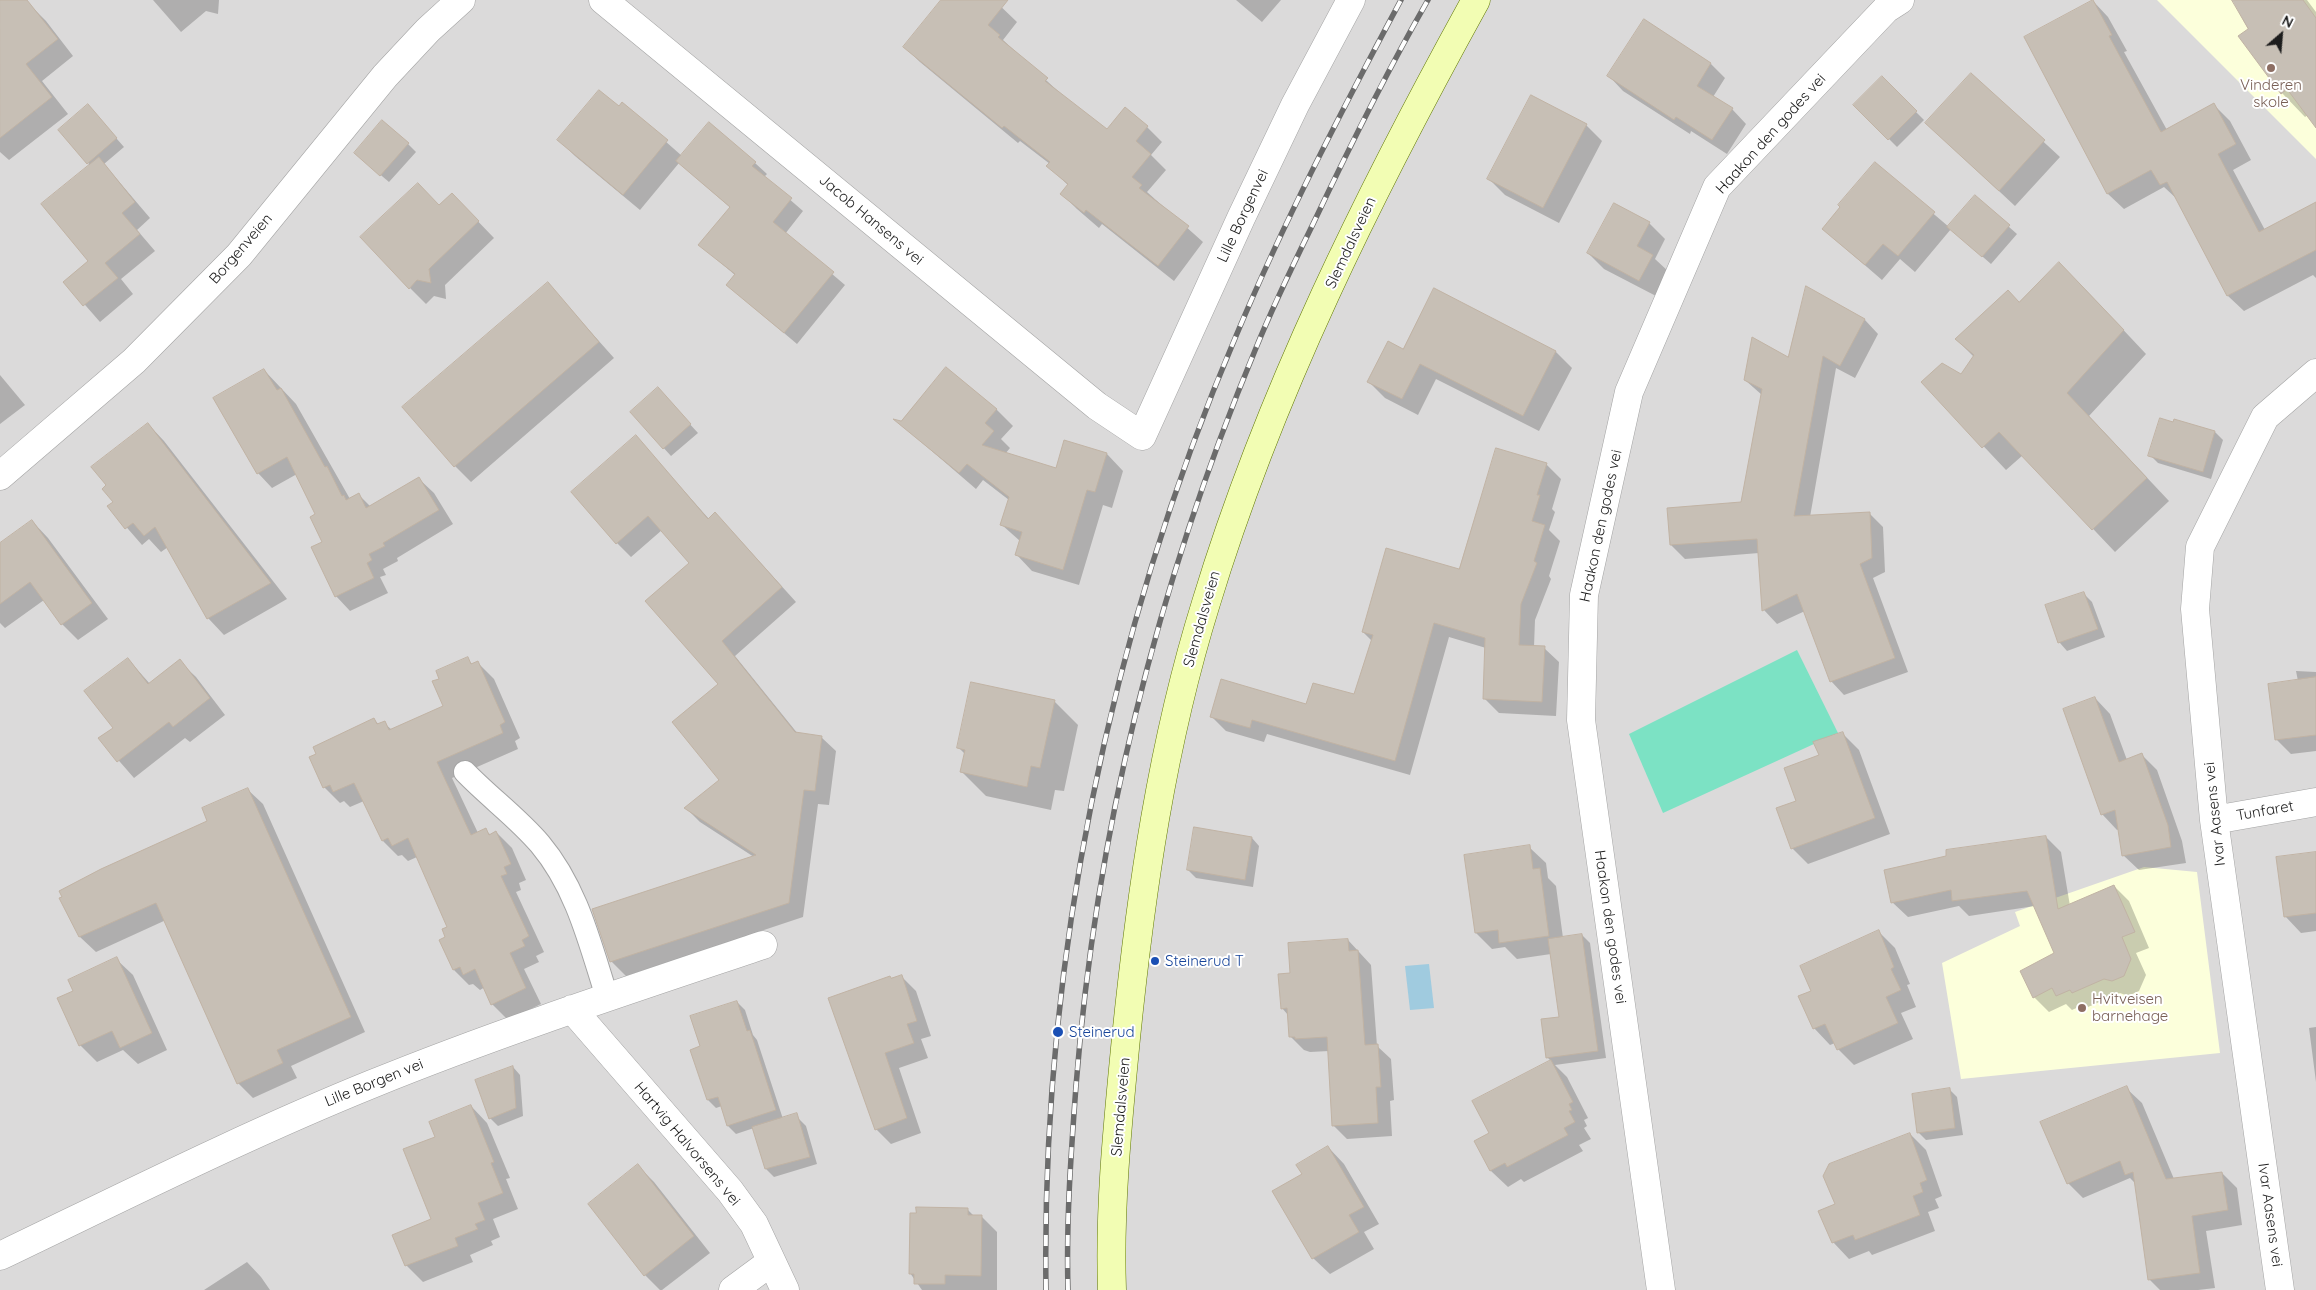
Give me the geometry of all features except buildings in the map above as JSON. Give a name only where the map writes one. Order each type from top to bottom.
[{"type":"main road","name":"Slemdalsveien","points":[[1112,1290],[1113,1206],[1120,1100],[1139,921],[1164,770],[1182,689],[1206,603],[1237,510],[1298,356],[1399,144],[1476,0]]},
{"type":"street","name":"Borgenveien","points":[[0,476],[134,361],[239,255],[385,76],[428,30],[460,0]]},
{"type":"street","name":"Jacob Hansens vei","points":[[603,0],[1097,406],[1142,436]]},
{"type":"street","name":"Lille Borgenvei","points":[[1142,436],[1295,105],[1352,0]]},
{"type":"street","name":"Haakon den godes vei","points":[[1661,1290],[1581,720],[1584,595],[1629,392],[1717,188],[1886,9],[1900,0]]},
{"type":"street","name":"Ivar Aasens vei","points":[[2280,1290],[2214,820],[2195,609],[2200,547],[2265,417],[2316,373]]},
{"type":"street","name":"Tunfaret","points":[[2214,820],[2316,802]]},
{"type":"street","name":"Lille Borgen vei","points":[[0,1256],[297,1115],[440,1057],[572,1009],[763,945]]},
{"type":"street","name":"Hartvig Halvorsens vei","points":[[572,1009],[730,1191],[754,1224],[784,1290]]},
{"type":"street","points":[[733,1290],[771,1262]]},
{"type":"lane","points":[[466,772],[540,844],[560,871],[576,903],[607,997]]},
{"type":"shaded area","points":[[0,0],[2316,0],[2316,1290],[0,1290]]},
{"type":"shaded area","name":"Vinderen skole","points":[[2157,0],[2316,0],[2316,159]]},
{"type":"shaded area","name":"Hvitveisen barnehage","points":[[2144,867],[2197,872],[2220,1053],[1961,1079],[1942,963],[2020,926],[2015,912]]},
{"type":"green space","points":[[1797,650],[1838,733],[1663,813],[1629,734]]},
{"type":"water","points":[[1429,964],[1434,1008],[1410,1010],[1405,966]]},
{"type":"railway","points":[[1046,1290],[1048,1168],[1056,1046],[1070,925],[1092,803],[1119,683],[1152,565],[1191,449],[1236,336],[1254,293],[1314,166],[1401,0]]},
{"type":"railway","points":[[1068,1290],[1068,1213],[1076,1086],[1085,991],[1116,803],[1137,710],[1161,618],[1189,527],[1221,437],[1263,332],[1354,139],[1397,55],[1428,0]]},
{"type":"place","name":"Vinderen skole","points":[[2271,68]]},
{"type":"place","name":"Steinerud T","points":[[1155,961]]},
{"type":"place","name":"Hvitveisen barnehage","points":[[2082,1008]]},
{"type":"place","name":"Steinerud","points":[[1058,1032]]}]
